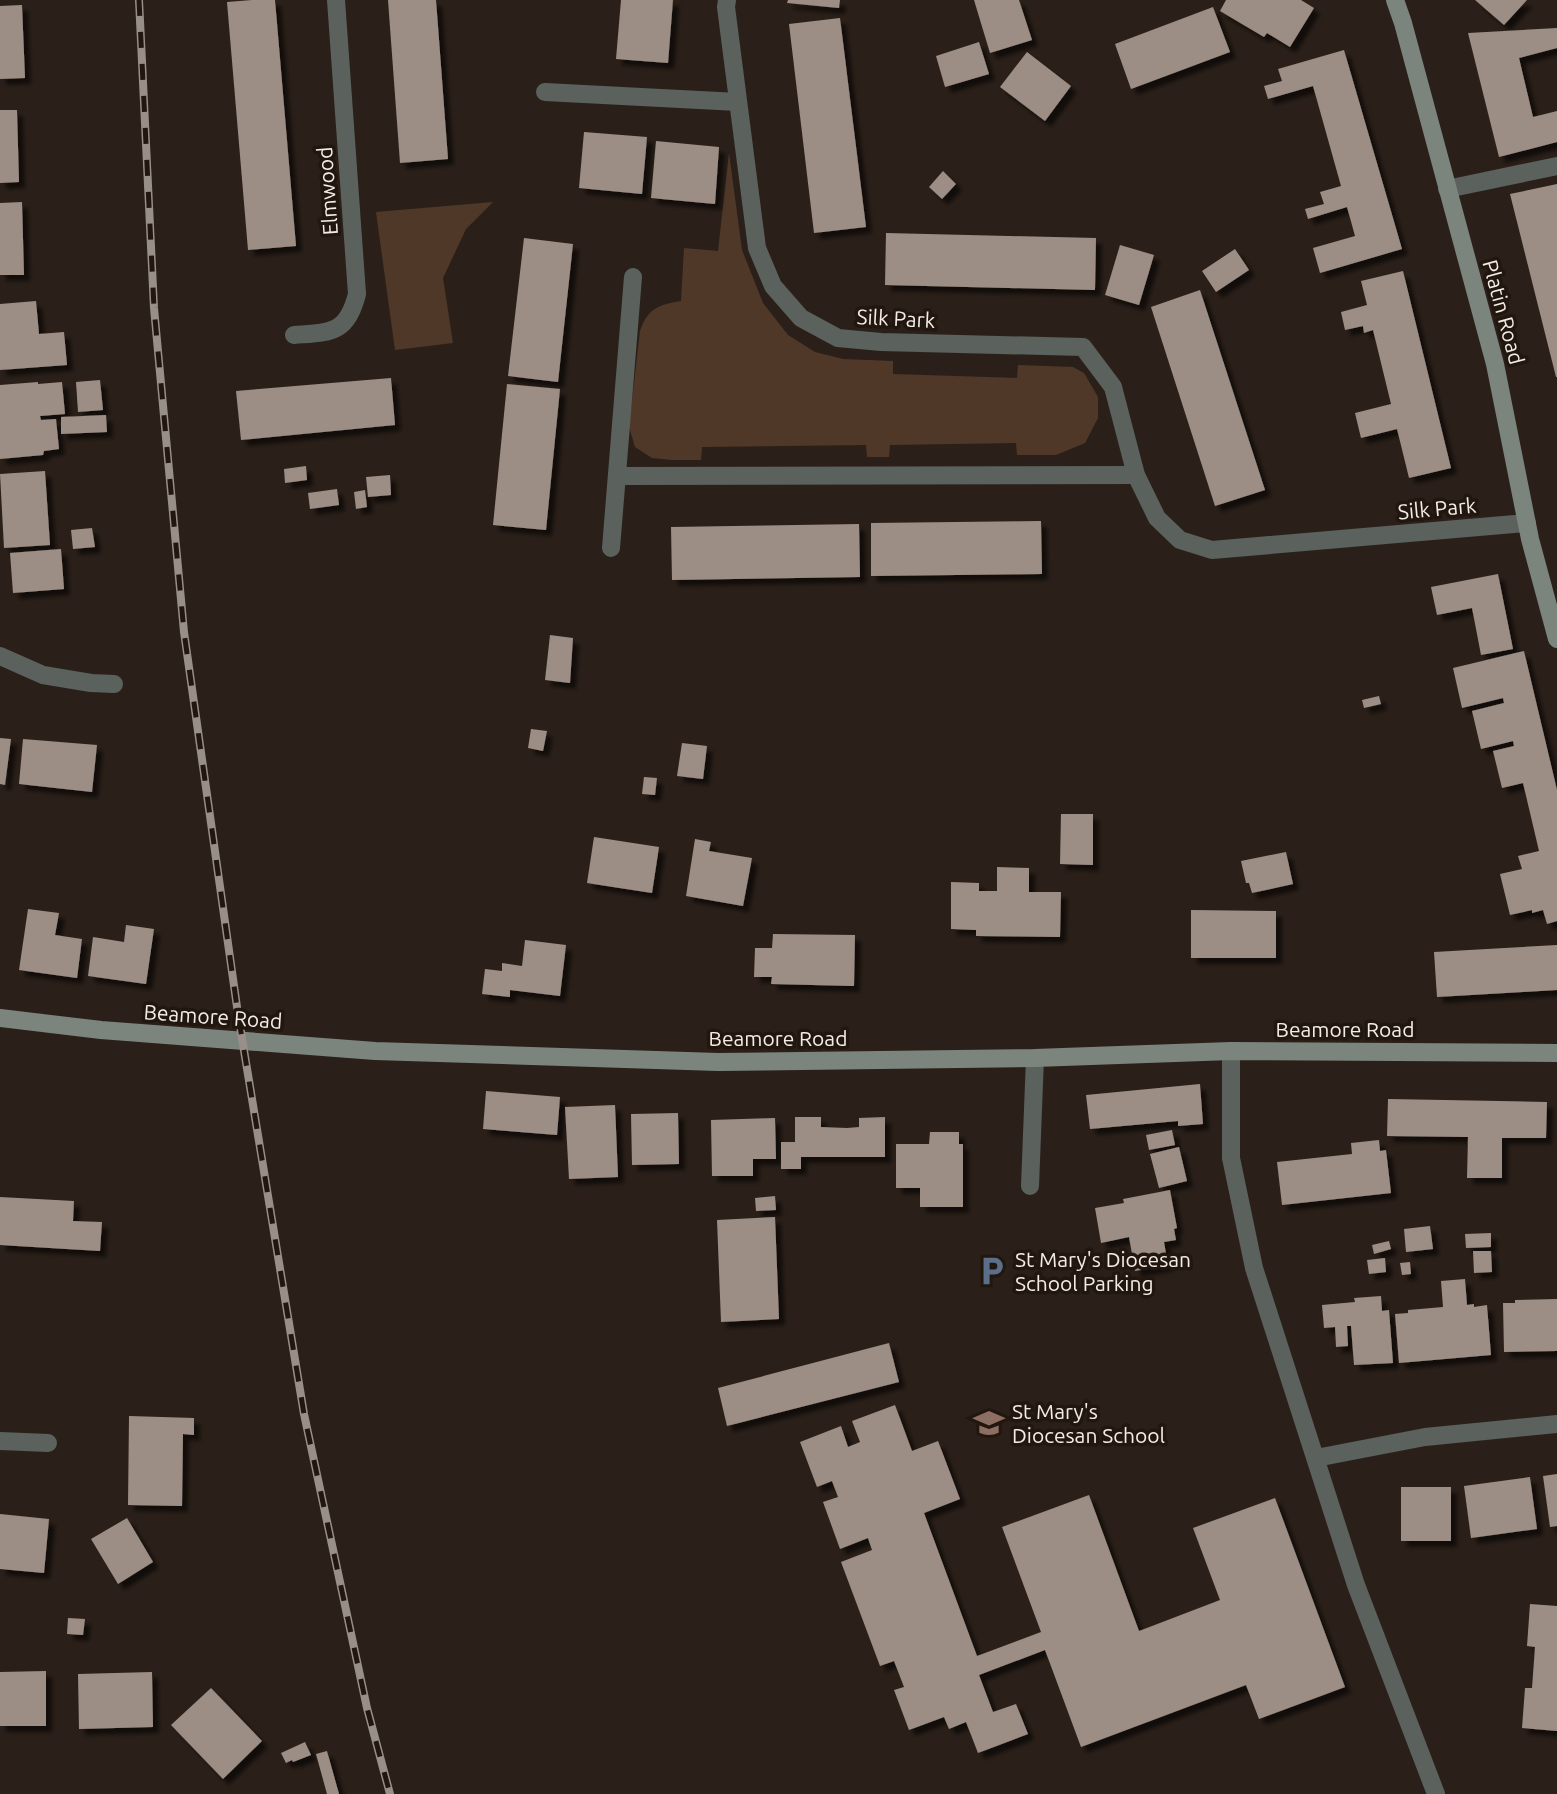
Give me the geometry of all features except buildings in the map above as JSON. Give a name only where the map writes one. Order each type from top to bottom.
[{"type":"main road","name":"Platin Road","points":[[1395,0],[1496,364],[1527,523],[1557,639]]},
{"type":"main road","name":"Beamore Road","points":[[0,1018],[101,1030],[375,1051],[718,1062],[1035,1058],[1231,1051],[1557,1053]]},
{"type":"street","name":"Elmwood","points":[[294,335],[328,332],[343,324],[353,310],[358,293],[336,0]]},
{"type":"street","name":"Silk Park","points":[[727,0],[757,248],[774,286],[801,318],[838,338],[881,342],[1083,347],[1113,387],[1136,475],[1157,519],[1180,540],[1212,550],[1527,523]]},
{"type":"street","points":[[545,92],[738,102]]},
{"type":"street","points":[[1447,189],[1557,166]]},
{"type":"street","points":[[611,548],[633,277]]},
{"type":"street","points":[[617,476],[1136,475]]},
{"type":"street","points":[[0,656],[43,675],[114,684]]},
{"type":"street","points":[[1231,1051],[1231,1158],[1254,1268],[1356,1585],[1436,1794]]},
{"type":"street","points":[[1030,1186],[1035,1058]]},
{"type":"street","points":[[1316,1458],[1425,1437],[1557,1424]]},
{"type":"street","points":[[0,1441],[48,1443]]},
{"type":"shaded area","points":[[729,153],[742,250],[763,303],[788,335],[815,352],[843,359],[893,361],[893,374],[1017,378],[1018,365],[1073,367],[1084,373],[1098,397],[1098,418],[1085,443],[1056,455],[1017,455],[1016,443],[890,445],[889,457],[867,457],[866,445],[702,447],[701,460],[652,458],[635,447],[629,427],[640,331],[650,312],[666,304],[681,301],[684,248],[718,251]]},
{"type":"shaded area","points":[[493,202],[466,229],[443,278],[453,343],[395,350],[376,212]]},
{"type":"railway","points":[[139,0],[154,308],[184,632],[238,1014],[304,1414],[367,1708],[390,1794]]},
{"type":"place","name":"St Mary's Diocesan School Parking","points":[[992,1271]]},
{"type":"place","name":"St Mary's Diocesan School","points":[[989,1423]]}]
